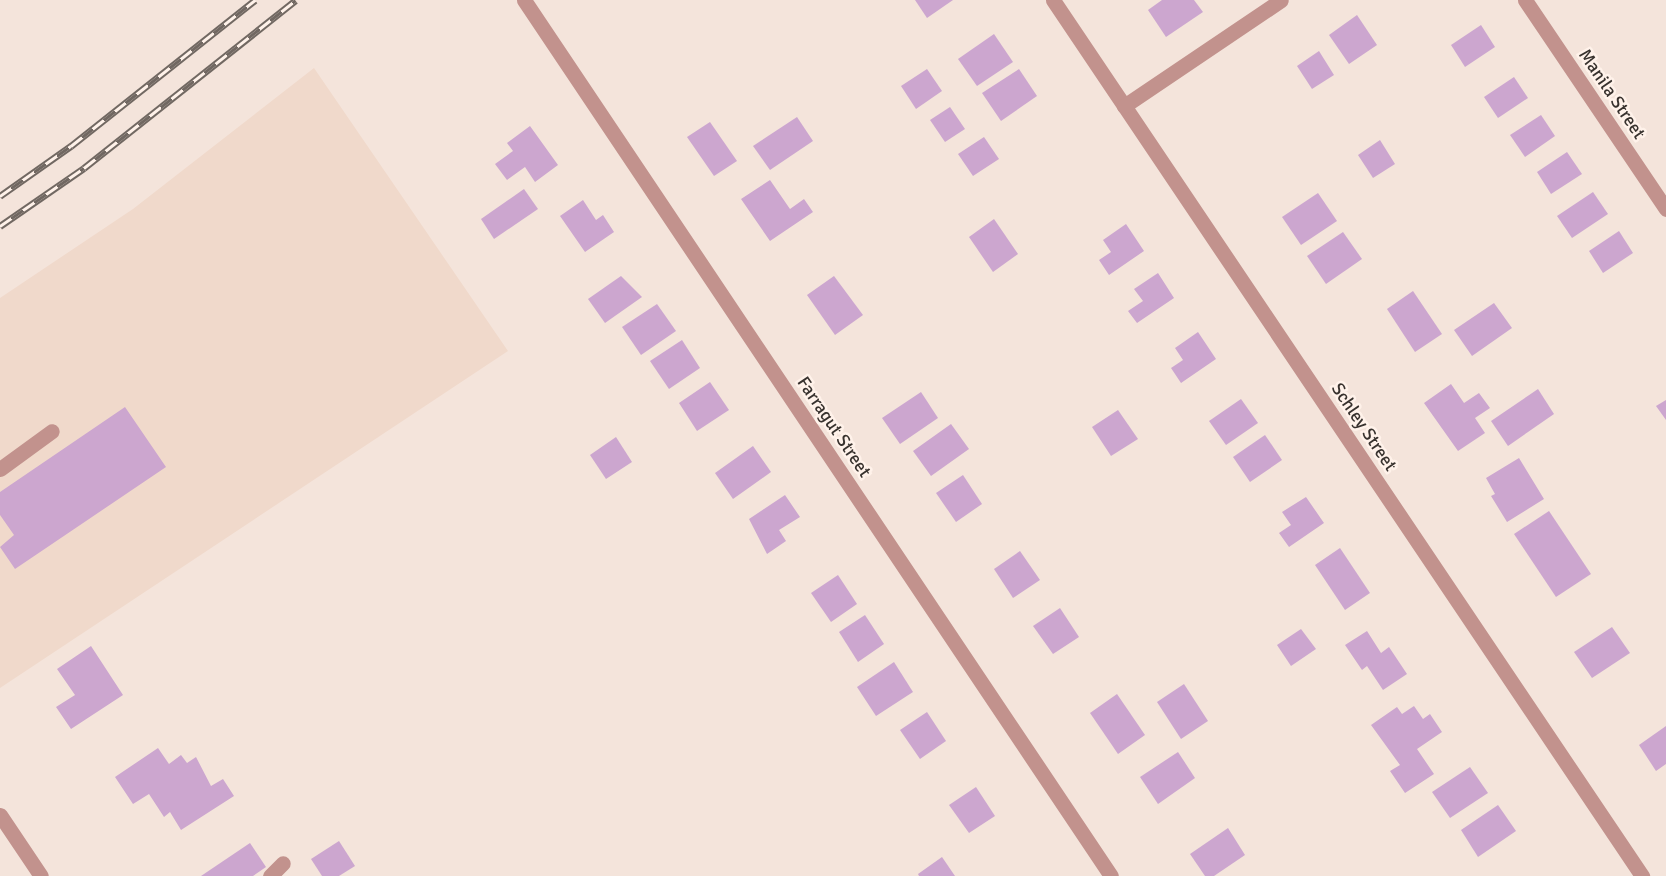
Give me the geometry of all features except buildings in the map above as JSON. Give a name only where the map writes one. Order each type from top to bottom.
[{"type":"street","name":"Farragut Street","points":[[524,0],[1111,876]]},
{"type":"street","name":"Schley Street","points":[[1053,0],[1642,876]]},
{"type":"street","points":[[1124,106],[1281,0]]},
{"type":"street","name":"Manila Street","points":[[1525,0],[1666,209]]},
{"type":"street","points":[[0,469],[52,431]]},
{"type":"street","points":[[0,815],[41,876]]},
{"type":"street","points":[[270,876],[283,863]]},
{"type":"shaded area","points":[[314,68],[508,351],[0,688],[0,298],[133,209]]},
{"type":"railway","points":[[0,196],[71,146],[255,0]]},
{"type":"railway","points":[[0,226],[84,168],[296,0]]}]
